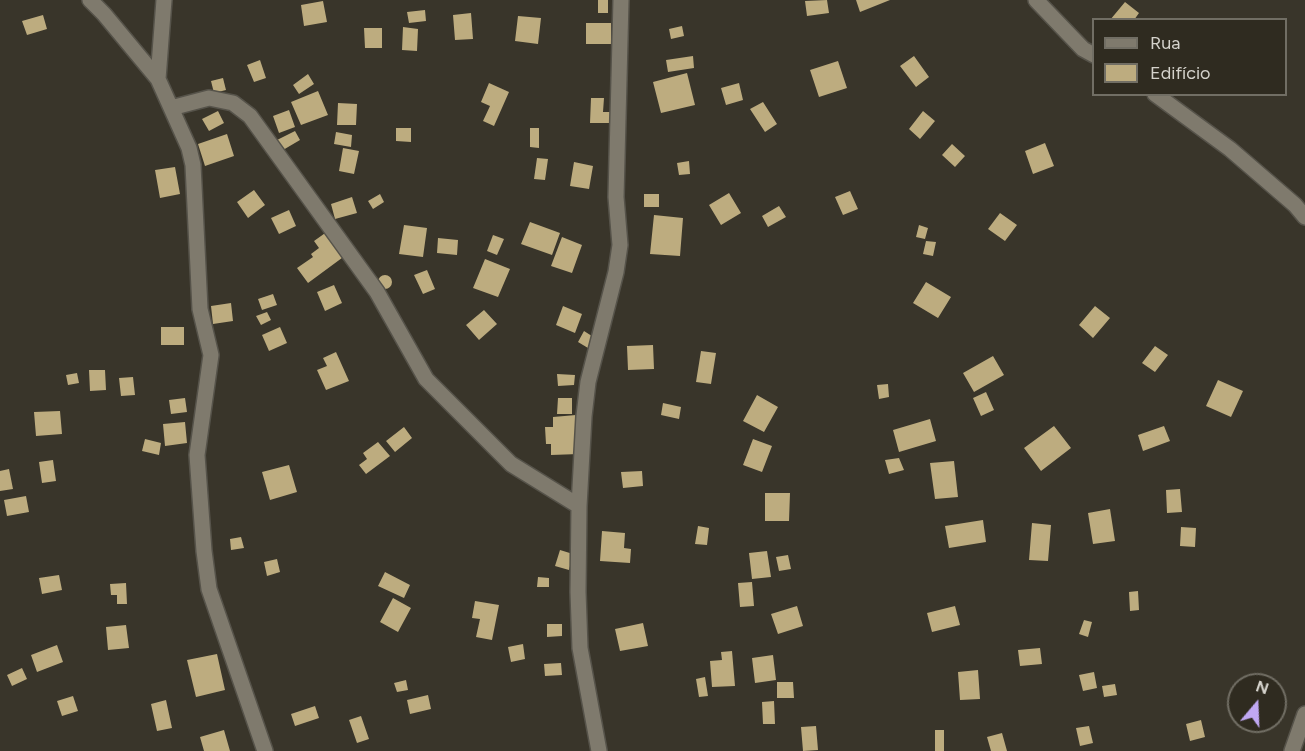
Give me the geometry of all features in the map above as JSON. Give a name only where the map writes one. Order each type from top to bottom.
[{"type":"street","points":[[90,0],[158,80],[189,147],[193,165],[200,309],[211,355],[197,455],[209,588],[265,751]]},
{"type":"street","points":[[158,80],[164,0]]},
{"type":"street","points":[[598,751],[580,648],[579,506],[588,382],[616,272],[620,245],[616,197],[621,0]]},
{"type":"street","points":[[1036,0],[1083,49],[1092,54]]},
{"type":"street","points":[[1158,96],[1230,149],[1295,205],[1305,217]]},
{"type":"street","points":[[171,108],[209,98],[233,103],[250,116],[377,292],[426,379],[511,464],[579,506]]},
{"type":"street","points":[[1292,751],[1305,714]]},
{"type":"building","points":[[598,0],[608,0],[608,13],[598,13]]},
{"type":"building","points":[[827,0],[829,13],[807,16],[805,1]]},
{"type":"building","points":[[856,0],[890,0],[860,12]]},
{"type":"building","points":[[323,1],[327,22],[304,26],[301,5]]},
{"type":"building","points":[[1125,2],[1139,13],[1135,18],[1112,18]]},
{"type":"building","points":[[425,10],[426,21],[409,23],[407,12]]},
{"type":"building","points":[[471,13],[473,39],[455,40],[453,15]]},
{"type":"building","points":[[43,15],[47,29],[27,35],[22,21]]},
{"type":"building","points":[[518,16],[541,18],[538,44],[515,41]]},
{"type":"building","points":[[586,23],[611,23],[611,44],[586,44]]},
{"type":"building","points":[[682,26],[684,36],[671,39],[669,29]]},
{"type":"building","points":[[403,27],[418,29],[417,51],[402,50]]},
{"type":"building","points":[[364,28],[382,28],[382,48],[365,48]]},
{"type":"building","points":[[693,56],[694,68],[668,72],[666,60]]},
{"type":"building","points":[[914,56],[929,77],[916,87],[900,66]]},
{"type":"building","points":[[260,60],[266,78],[254,82],[247,65]]},
{"type":"building","points":[[838,61],[847,88],[819,97],[810,70]]},
{"type":"building","points":[[687,73],[695,105],[661,113],[653,82]]},
{"type":"building","points":[[308,74],[314,84],[299,94],[293,85]]},
{"type":"building","points":[[223,78],[226,90],[214,93],[211,81]]},
{"type":"building","points":[[489,83],[509,92],[494,126],[483,121],[490,106],[481,102]]},
{"type":"building","points":[[739,83],[743,100],[726,105],[721,88]]},
{"type":"building","points":[[318,91],[328,115],[301,125],[291,102]]},
{"type":"building","points":[[591,98],[604,98],[603,112],[611,112],[611,123],[590,123]]},
{"type":"building","points":[[763,102],[777,124],[765,132],[750,109]]},
{"type":"building","points":[[338,103],[357,104],[356,125],[337,125]]},
{"type":"building","points":[[289,110],[295,127],[279,133],[273,116]]},
{"type":"building","points":[[218,111],[224,123],[209,131],[202,119]]},
{"type":"building","points":[[923,111],[935,121],[920,139],[909,129]]},
{"type":"building","points":[[396,128],[411,128],[411,142],[396,141]]},
{"type":"building","points":[[530,128],[539,128],[539,148],[530,147]]},
{"type":"building","points":[[295,131],[300,140],[283,150],[277,140]]},
{"type":"building","points":[[336,132],[352,135],[351,147],[334,144]]},
{"type":"building","points":[[227,134],[234,156],[205,166],[198,144]]},
{"type":"building","points":[[1045,143],[1054,166],[1033,174],[1025,151]]},
{"type":"building","points":[[952,144],[965,156],[955,167],[942,155]]},
{"type":"building","points":[[343,148],[359,151],[354,174],[339,171]]},
{"type":"building","points":[[537,158],[548,159],[545,180],[534,179]]},
{"type":"building","points":[[689,161],[690,174],[679,175],[677,163]]},
{"type":"building","points":[[574,162],[593,166],[589,189],[570,186]]},
{"type":"building","points":[[175,167],[180,194],[160,198],[155,170]]},
{"type":"building","points":[[254,190],[265,205],[248,218],[237,202]]},
{"type":"building","points":[[850,191],[858,209],[843,215],[835,197]]},
{"type":"building","points":[[729,193],[741,213],[721,225],[709,205]]},
{"type":"building","points":[[380,194],[384,202],[373,209],[368,201]]},
{"type":"building","points":[[644,194],[659,194],[659,207],[644,207]]},
{"type":"building","points":[[352,197],[357,213],[335,219],[331,204]]},
{"type":"building","points":[[779,206],[786,217],[768,227],[762,216]]},
{"type":"building","points":[[289,210],[296,226],[279,234],[271,218]]},
{"type":"building","points":[[1000,213],[1017,225],[1005,241],[988,229]]},
{"type":"building","points":[[654,215],[683,218],[680,256],[650,254]]},
{"type":"building","points":[[530,222],[560,233],[552,255],[521,244]]},
{"type":"building","points":[[404,225],[427,228],[423,257],[399,254]]},
{"type":"building","points":[[919,225],[928,228],[925,239],[916,237]]},
{"type":"building","points":[[328,231],[346,255],[308,283],[297,268],[313,257],[311,254],[319,248],[314,241]]},
{"type":"building","points":[[493,235],[504,239],[497,255],[487,251]]},
{"type":"building","points":[[562,237],[582,245],[572,273],[551,266]]},
{"type":"building","points":[[438,238],[458,240],[457,255],[437,253]]},
{"type":"building","points":[[926,241],[936,242],[933,256],[923,254]]},
{"type":"building","points":[[485,259],[510,269],[498,297],[473,288]]},
{"type":"building","points":[[427,270],[435,289],[423,294],[414,275]]},
{"type":"building","points":[[382,275],[388,275],[392,282],[388,289],[382,289],[378,285],[378,279]]},
{"type":"building","points":[[926,282],[951,297],[938,318],[913,303]]},
{"type":"building","points":[[334,285],[342,303],[325,311],[317,292]]},
{"type":"building","points":[[273,294],[277,305],[262,310],[258,299]]},
{"type":"building","points":[[231,303],[233,321],[213,324],[211,306]]},
{"type":"building","points":[[563,306],[582,314],[575,333],[556,325]]},
{"type":"building","points":[[1095,306],[1110,318],[1093,338],[1079,325]]},
{"type":"building","points":[[484,310],[497,324],[479,340],[466,325]]},
{"type":"building","points":[[267,312],[271,320],[261,325],[256,316]]},
{"type":"building","points":[[161,327],[184,327],[184,345],[161,345]]},
{"type":"building","points":[[280,327],[287,343],[269,351],[262,335]]},
{"type":"building","points":[[584,331],[595,338],[588,348],[578,342]]},
{"type":"building","points":[[653,345],[654,369],[628,370],[627,346]]},
{"type":"building","points":[[1155,346],[1168,355],[1155,372],[1142,363]]},
{"type":"building","points":[[701,351],[716,353],[711,384],[696,382]]},
{"type":"building","points":[[336,352],[349,381],[326,390],[317,370],[327,366],[323,358]]},
{"type":"building","points":[[993,356],[1004,375],[974,392],[963,373]]},
{"type":"building","points":[[89,370],[105,370],[106,390],[90,391]]},
{"type":"building","points":[[77,373],[79,383],[68,385],[66,375]]},
{"type":"building","points":[[557,374],[575,375],[574,385],[558,386]]},
{"type":"building","points":[[133,377],[135,395],[121,396],[119,378]]},
{"type":"building","points":[[1218,380],[1243,391],[1231,417],[1206,406]]},
{"type":"building","points":[[888,384],[889,397],[879,399],[877,385]]},
{"type":"building","points":[[986,392],[994,410],[981,416],[973,398]]},
{"type":"building","points":[[757,395],[778,407],[764,432],[743,421]]},
{"type":"building","points":[[185,398],[187,412],[171,414],[169,400]]},
{"type":"building","points":[[558,398],[572,398],[572,414],[557,414]]},
{"type":"building","points":[[663,403],[681,407],[679,419],[661,415]]},
{"type":"building","points":[[60,411],[62,434],[36,436],[34,412]]},
{"type":"building","points":[[576,415],[579,454],[551,455],[551,444],[546,444],[545,427],[553,427],[553,417]]},
{"type":"building","points":[[930,419],[936,441],[899,452],[893,430]]},
{"type":"building","points":[[185,422],[187,443],[165,446],[163,424]]},
{"type":"building","points":[[1054,426],[1071,448],[1041,471],[1024,448]]},
{"type":"building","points":[[1164,426],[1170,441],[1143,451],[1138,435]]},
{"type":"building","points":[[404,427],[412,438],[395,452],[386,441]]},
{"type":"building","points":[[145,439],[161,443],[159,455],[142,451]]},
{"type":"building","points":[[753,439],[772,446],[762,472],[743,465]]},
{"type":"building","points":[[378,442],[390,456],[366,474],[359,465],[367,459],[363,453]]},
{"type":"building","points":[[899,458],[904,470],[889,474],[885,460]]},
{"type":"building","points":[[53,460],[56,481],[42,483],[39,462]]},
{"type":"building","points":[[954,461],[958,497],[935,499],[930,463]]},
{"type":"building","points":[[289,465],[297,492],[270,500],[262,472]]},
{"type":"building","points":[[9,469],[13,489],[0,491],[0,471]]},
{"type":"building","points":[[642,471],[643,486],[623,488],[621,472]]},
{"type":"building","points":[[1180,489],[1182,512],[1167,513],[1166,490]]},
{"type":"building","points":[[765,493],[790,493],[789,521],[765,521]]},
{"type":"building","points":[[26,496],[29,512],[7,516],[4,500]]},
{"type":"building","points":[[1110,509],[1115,541],[1093,544],[1088,513]]},
{"type":"building","points":[[983,520],[986,542],[949,548],[945,526]]},
{"type":"building","points":[[1032,523],[1051,525],[1048,561],[1029,560]]},
{"type":"building","points":[[698,526],[709,528],[707,545],[695,544]]},
{"type":"building","points":[[1181,527],[1196,528],[1195,547],[1180,546]]},
{"type":"building","points":[[602,531],[625,533],[624,548],[631,549],[630,563],[600,561]]},
{"type":"building","points":[[241,537],[244,548],[231,550],[230,539]]},
{"type":"building","points":[[560,550],[573,554],[569,570],[555,566]]},
{"type":"building","points":[[767,551],[771,577],[752,579],[749,553]]},
{"type":"building","points":[[788,555],[791,569],[779,571],[776,557]]},
{"type":"building","points":[[277,559],[280,572],[267,576],[264,562]]},
{"type":"building","points":[[385,572],[410,585],[404,598],[378,586]]},
{"type":"building","points":[[59,575],[62,590],[42,594],[39,578]]},
{"type":"building","points":[[538,577],[549,578],[549,587],[537,587]]},
{"type":"building","points":[[752,582],[754,606],[740,607],[738,583]]},
{"type":"building","points":[[126,583],[127,604],[117,604],[117,595],[111,595],[110,584]]},
{"type":"building","points":[[1138,591],[1139,610],[1130,611],[1129,592]]},
{"type":"building","points":[[393,598],[411,608],[398,632],[380,622]]},
{"type":"building","points":[[475,601],[499,605],[492,640],[476,637],[480,619],[472,618]]},
{"type":"building","points":[[797,606],[803,626],[778,634],[771,614]]},
{"type":"building","points":[[955,606],[960,625],[932,632],[927,613]]},
{"type":"building","points":[[1084,620],[1092,622],[1088,637],[1079,634]]},
{"type":"building","points":[[643,623],[648,646],[620,651],[615,629]]},
{"type":"building","points":[[547,624],[562,624],[562,636],[547,637]]},
{"type":"building","points":[[126,625],[129,648],[108,650],[106,627]]},
{"type":"building","points":[[523,644],[525,659],[511,662],[508,647]]},
{"type":"building","points":[[57,645],[63,662],[37,672],[31,655]]},
{"type":"building","points":[[1040,648],[1042,664],[1020,666],[1018,650]]},
{"type":"building","points":[[732,651],[735,686],[712,687],[710,661],[722,660],[721,652]]},
{"type":"building","points":[[217,654],[225,690],[196,697],[187,660]]},
{"type":"building","points":[[773,655],[776,680],[755,683],[752,658]]},
{"type":"building","points":[[561,663],[562,675],[545,676],[544,664]]},
{"type":"building","points":[[22,668],[27,679],[12,686],[7,675]]},
{"type":"building","points":[[978,670],[980,699],[960,700],[958,672]]},
{"type":"building","points":[[1094,672],[1097,688],[1083,691],[1079,675]]},
{"type":"building","points":[[705,677],[708,696],[699,697],[696,679]]},
{"type":"building","points":[[406,680],[408,690],[397,692],[394,683]]},
{"type":"building","points":[[777,682],[793,682],[794,698],[777,698]]},
{"type":"building","points":[[1115,684],[1117,695],[1104,697],[1102,686]]},
{"type":"building","points":[[428,695],[431,709],[410,714],[407,700]]},
{"type":"building","points":[[73,696],[78,711],[62,716],[57,701]]},
{"type":"building","points":[[166,700],[172,728],[157,731],[151,704]]},
{"type":"building","points":[[774,701],[775,724],[763,724],[762,702]]},
{"type":"building","points":[[315,706],[319,718],[295,726],[291,714]]},
{"type":"building","points":[[361,716],[369,739],[357,743],[349,720]]},
{"type":"building","points":[[1201,720],[1205,737],[1190,741],[1186,724]]},
{"type":"building","points":[[816,726],[818,750],[803,751],[801,727]]},
{"type":"building","points":[[1089,726],[1093,743],[1080,746],[1076,728]]},
{"type":"building","points":[[224,730],[230,751],[204,751],[200,737]]},
{"type":"building","points":[[935,730],[944,730],[944,751],[935,751]]},
{"type":"building","points":[[1002,733],[1007,751],[991,751],[987,737]]}]
